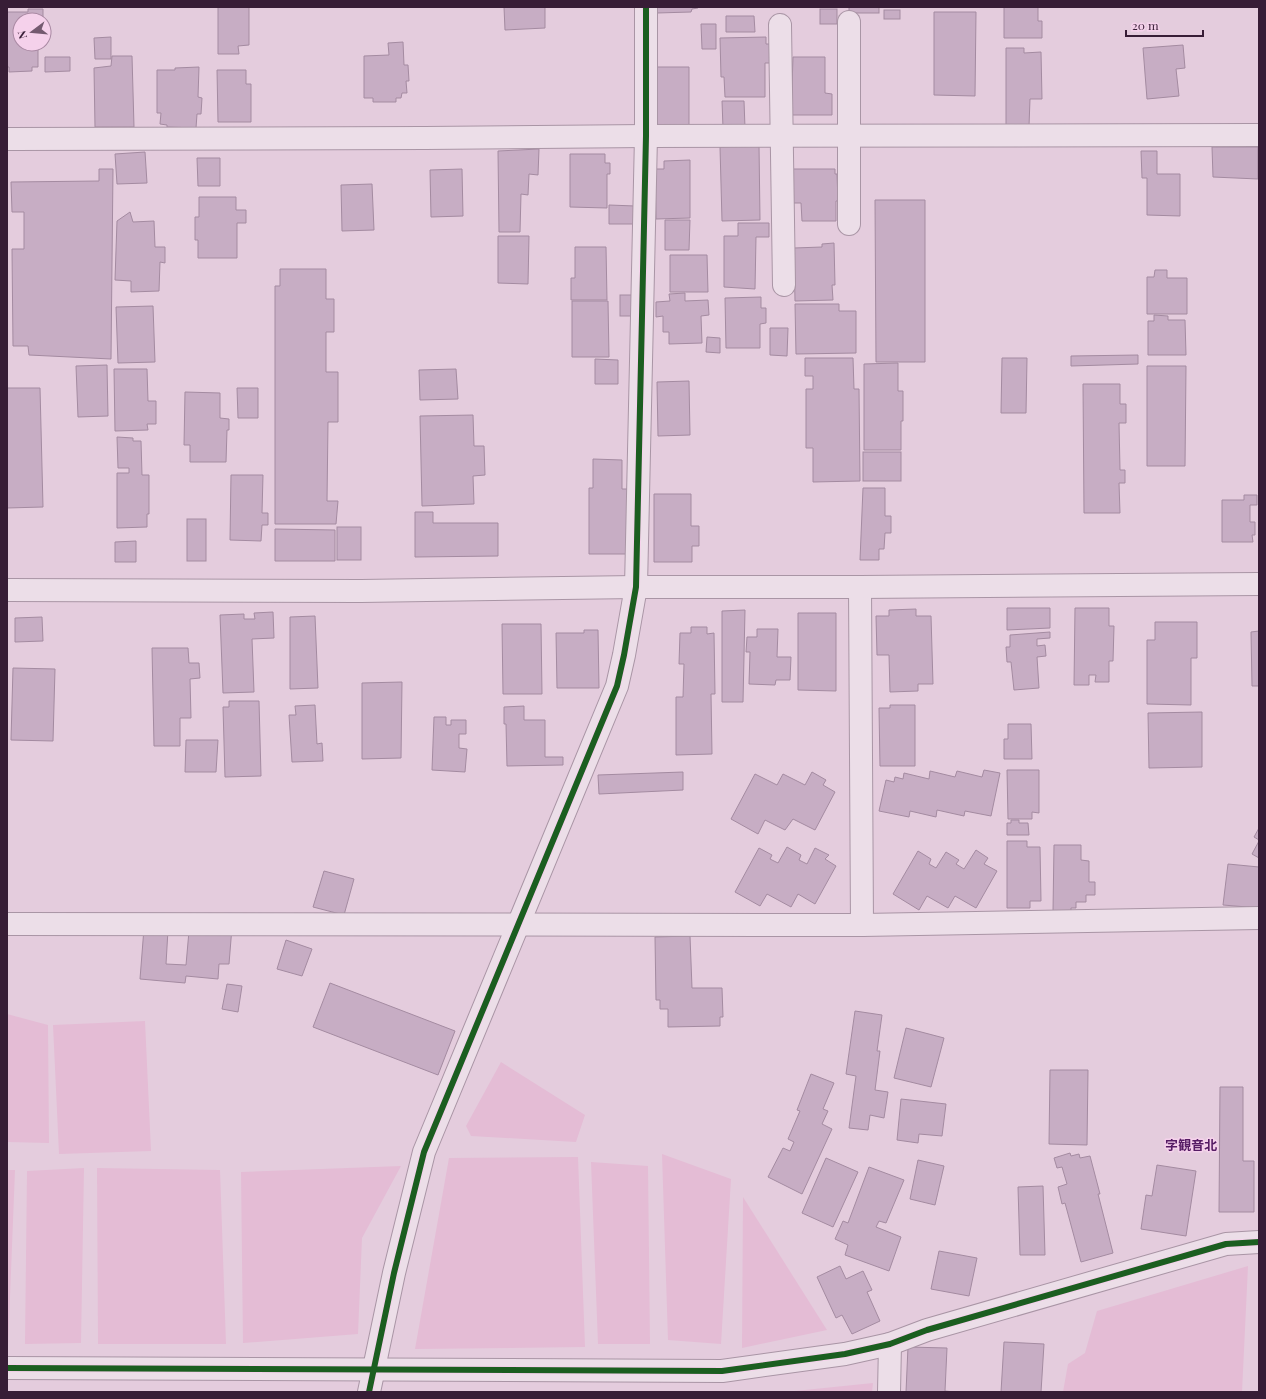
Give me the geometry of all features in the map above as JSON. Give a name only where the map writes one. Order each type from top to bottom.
[{"type":"street","points":[[369,1392],[394,1273],[424,1152],[617,686],[636,587],[646,136],[646,7]]},
{"type":"street","points":[[849,22],[849,224]]},
{"type":"street","points":[[780,25],[784,285]]},
{"type":"street","points":[[7,139],[848,135],[1259,135]]},
{"type":"street","points":[[7,590],[361,591],[636,587],[1259,584]]},
{"type":"street","points":[[860,587],[862,924]]},
{"type":"street","points":[[7,924],[862,924],[1259,918]]},
{"type":"street","points":[[7,1368],[722,1371],[845,1354],[890,1344],[927,1330],[1226,1244],[1259,1242]]},
{"type":"street","points":[[889,1392],[890,1344]]},
{"type":"shaded area","points":[[7,1014],[48,1025],[49,1143],[7,1142]]},
{"type":"shaded area","points":[[145,1021],[151,1151],[59,1154],[53,1025]]},
{"type":"shaded area","points":[[501,1062],[585,1115],[576,1142],[471,1136],[466,1126]]},
{"type":"shaded area","points":[[662,1154],[731,1179],[721,1344],[668,1340]]},
{"type":"shaded area","points":[[578,1157],[585,1347],[415,1349],[449,1158]]},
{"type":"shaded area","points":[[591,1162],[648,1166],[650,1344],[598,1344]]},
{"type":"shaded area","points":[[401,1166],[362,1238],[358,1334],[243,1343],[241,1172]]},
{"type":"shaded area","points":[[84,1168],[81,1343],[25,1344],[27,1171]]},
{"type":"shaded area","points":[[97,1168],[220,1170],[226,1344],[98,1344]]},
{"type":"shaded area","points":[[7,1170],[15,1170],[8,1348],[7,1348]]},
{"type":"shaded area","points":[[743,1197],[827,1330],[742,1348]]},
{"type":"shaded area","points":[[1248,1266],[1242,1392],[1063,1392],[1068,1364],[1085,1353],[1097,1311]]},
{"type":"shaded area","points":[[873,1383],[872,1392],[785,1392]]},
{"type":"building","points":[[218,7],[249,7],[249,45],[238,46],[239,54],[218,54]]},
{"type":"building","points":[[504,7],[545,7],[545,28],[505,30]]},
{"type":"building","points":[[657,7],[698,8],[692,9],[691,12],[657,13]]},
{"type":"building","points":[[849,7],[879,7],[879,13],[849,13]]},
{"type":"building","points":[[1004,7],[1038,7],[1038,21],[1042,21],[1042,38],[1004,38]]},
{"type":"building","points":[[28,9],[43,9],[43,12],[28,12]]},
{"type":"building","points":[[820,9],[837,9],[837,24],[820,24]]},
{"type":"building","points":[[884,10],[900,10],[900,19],[884,19]]},
{"type":"building","points":[[7,12],[12,12],[12,52],[38,52],[38,67],[32,67],[32,71],[9,72],[9,67],[7,67]]},
{"type":"building","points":[[934,12],[976,12],[975,96],[934,95]]},
{"type":"building","points":[[726,16],[754,16],[755,32],[726,32]]},
{"type":"building","points":[[701,24],[716,24],[716,49],[702,49]]},
{"type":"building","points":[[111,37],[111,59],[95,59],[94,38]]},
{"type":"building","points":[[766,37],[766,44],[771,44],[772,63],[765,63],[765,97],[725,97],[724,77],[721,77],[720,38]]},
{"type":"building","points":[[403,42],[404,65],[408,65],[409,81],[406,81],[407,93],[402,93],[401,98],[396,98],[396,102],[373,102],[373,98],[364,98],[364,56],[389,55],[388,43]]},
{"type":"building","points":[[1183,45],[1185,68],[1176,69],[1179,96],[1147,99],[1143,48]]},
{"type":"building","points":[[1006,48],[1024,48],[1024,53],[1041,52],[1042,99],[1030,99],[1029,126],[1006,126]]},
{"type":"building","points":[[112,56],[132,56],[134,127],[95,127],[94,68],[111,66]]},
{"type":"building","points":[[45,57],[70,57],[70,71],[45,72]]},
{"type":"building","points":[[793,57],[825,57],[825,93],[832,94],[832,115],[791,115]]},
{"type":"building","points":[[199,67],[198,97],[202,98],[201,114],[197,114],[196,128],[167,127],[167,125],[160,124],[161,113],[157,113],[157,70],[175,70],[175,68]]},
{"type":"building","points":[[655,67],[689,67],[689,125],[656,125]]},
{"type":"building","points":[[217,70],[246,70],[246,84],[251,84],[251,122],[218,122]]},
{"type":"building","points":[[722,101],[744,101],[745,128],[723,128]]},
{"type":"building","points":[[759,145],[760,220],[722,221],[720,147]]},
{"type":"building","points":[[1212,147],[1258,147],[1258,179],[1213,177]]},
{"type":"building","points":[[539,149],[538,175],[529,174],[528,195],[521,194],[520,232],[499,232],[498,151]]},
{"type":"building","points":[[1141,151],[1157,151],[1157,174],[1180,174],[1180,216],[1147,215],[1147,178],[1142,178]]},
{"type":"building","points":[[145,152],[147,183],[117,184],[115,154]]},
{"type":"building","points":[[570,154],[605,154],[605,163],[610,163],[610,174],[607,174],[607,208],[570,207]]},
{"type":"building","points":[[197,158],[220,158],[220,186],[198,186]]},
{"type":"building","points":[[690,160],[690,218],[656,219],[655,169],[664,169],[664,161]]},
{"type":"building","points":[[99,169],[113,169],[111,359],[29,355],[28,346],[13,346],[12,249],[24,249],[24,212],[12,212],[11,182],[99,181]]},
{"type":"building","points":[[462,169],[463,216],[431,217],[430,170]]},
{"type":"building","points":[[790,169],[835,169],[835,174],[837,174],[838,201],[836,201],[836,221],[802,221],[801,203],[791,203]]},
{"type":"building","points":[[372,184],[374,230],[342,231],[341,185]]},
{"type":"building","points":[[199,197],[236,197],[236,210],[246,210],[246,223],[237,223],[237,258],[198,258],[198,240],[195,240],[195,217],[199,217]]},
{"type":"building","points":[[875,200],[925,200],[925,362],[876,362]]},
{"type":"building","points":[[609,205],[635,206],[634,224],[609,224]]},
{"type":"building","points":[[130,212],[133,222],[154,221],[155,247],[165,247],[165,263],[160,262],[159,291],[131,292],[131,281],[115,280],[117,221]]},
{"type":"building","points":[[665,220],[690,220],[689,250],[665,250]]},
{"type":"building","points":[[738,223],[769,223],[769,237],[756,237],[755,289],[724,287],[724,236],[738,236]]},
{"type":"building","points":[[498,236],[529,236],[528,284],[498,283]]},
{"type":"building","points":[[834,243],[835,285],[832,285],[833,300],[795,301],[794,248],[822,247],[822,244]]},
{"type":"building","points":[[575,247],[606,247],[607,300],[571,300],[571,278],[575,278]]},
{"type":"building","points":[[670,255],[707,255],[708,292],[670,292]]},
{"type":"building","points":[[280,269],[326,269],[326,299],[334,299],[334,332],[326,332],[326,372],[338,372],[338,422],[328,422],[327,501],[338,501],[336,524],[275,524],[275,286],[280,286]]},
{"type":"building","points":[[1155,270],[1167,270],[1167,278],[1187,278],[1187,314],[1147,314],[1147,277],[1154,277]]},
{"type":"building","points":[[685,293],[685,301],[708,300],[709,315],[701,316],[702,343],[669,344],[669,332],[663,332],[663,316],[656,317],[656,302],[670,301],[669,294]]},
{"type":"building","points":[[620,295],[638,295],[638,316],[620,316]]},
{"type":"building","points":[[761,297],[761,308],[766,308],[766,323],[760,324],[760,348],[726,348],[725,298]]},
{"type":"building","points":[[572,301],[608,301],[609,357],[572,357]]},
{"type":"building","points":[[795,304],[839,304],[839,311],[856,311],[856,353],[796,354]]},
{"type":"building","points":[[153,306],[155,362],[118,363],[116,307]]},
{"type":"building","points":[[1154,315],[1168,316],[1168,320],[1185,320],[1186,355],[1148,355],[1148,321],[1154,321]]},
{"type":"building","points":[[770,328],[788,328],[787,356],[770,355]]},
{"type":"building","points":[[707,337],[720,338],[720,353],[706,352]]},
{"type":"building","points":[[1138,355],[1138,364],[1071,366],[1071,356]]},
{"type":"building","points":[[805,358],[853,358],[854,389],[859,389],[860,481],[813,482],[813,448],[806,448],[806,389],[813,389],[813,376],[805,376]]},
{"type":"building","points":[[1002,358],[1027,358],[1026,413],[1001,413]]},
{"type":"building","points":[[595,359],[618,360],[618,384],[595,384]]},
{"type":"building","points":[[898,363],[898,391],[903,391],[901,450],[864,450],[864,364]]},
{"type":"building","points":[[107,365],[108,416],[78,417],[76,366]]},
{"type":"building","points":[[1147,366],[1186,366],[1185,466],[1147,466]]},
{"type":"building","points":[[114,369],[147,369],[148,401],[156,401],[156,424],[147,424],[148,430],[115,431]]},
{"type":"building","points":[[456,369],[458,399],[420,400],[419,370]]},
{"type":"building","points":[[689,381],[690,435],[658,436],[657,382]]},
{"type":"building","points":[[1083,384],[1120,384],[1120,404],[1126,404],[1126,423],[1119,423],[1120,470],[1125,470],[1125,483],[1119,483],[1120,513],[1084,513]]},
{"type":"building","points":[[7,388],[40,388],[43,507],[7,508]]},
{"type":"building","points":[[237,388],[258,388],[258,418],[238,418]]},
{"type":"building","points":[[185,392],[220,393],[220,418],[229,419],[229,430],[227,430],[226,462],[190,462],[190,445],[184,445]]},
{"type":"building","points":[[473,415],[474,446],[484,446],[485,475],[473,476],[474,504],[422,506],[420,416]]},
{"type":"building","points":[[117,437],[133,438],[133,441],[141,441],[142,475],[149,475],[149,514],[147,514],[147,527],[117,528],[117,473],[129,473],[129,468],[118,468]]},
{"type":"building","points":[[863,452],[901,452],[901,481],[863,481]]},
{"type":"building","points":[[593,459],[622,460],[622,489],[630,489],[631,554],[589,554],[589,488],[593,488]]},
{"type":"building","points":[[231,475],[263,475],[262,513],[268,513],[268,525],[262,525],[261,541],[230,540]]},
{"type":"building","points":[[863,488],[885,488],[885,516],[891,516],[891,533],[885,533],[884,549],[879,549],[879,560],[860,560]]},
{"type":"building","points":[[654,494],[691,494],[691,526],[699,526],[699,546],[692,546],[692,562],[654,562]]},
{"type":"building","points":[[1244,495],[1257,495],[1257,505],[1250,505],[1250,522],[1255,522],[1255,535],[1252,535],[1253,542],[1222,542],[1222,500],[1244,500]]},
{"type":"building","points":[[415,512],[433,512],[433,523],[498,523],[498,556],[415,557]]},
{"type":"building","points":[[187,519],[206,519],[206,561],[187,561]]},
{"type":"building","points":[[337,527],[361,527],[361,560],[337,560]]},
{"type":"building","points":[[275,529],[335,530],[335,561],[275,561]]},
{"type":"building","points":[[136,541],[136,562],[115,562],[115,542]]},
{"type":"building","points":[[1007,608],[1050,608],[1050,628],[1007,630]]},
{"type":"building","points":[[1075,608],[1109,608],[1109,626],[1114,626],[1113,661],[1109,661],[1109,682],[1095,682],[1096,675],[1089,675],[1089,685],[1074,685]]},
{"type":"building","points":[[916,609],[916,616],[931,616],[933,684],[918,684],[918,691],[890,692],[889,655],[877,655],[876,616],[889,616],[889,610]]},
{"type":"building","points":[[745,610],[743,702],[722,702],[722,611]]},
{"type":"building","points":[[273,612],[274,638],[252,639],[254,692],[223,693],[220,615],[244,614],[244,619],[255,619],[254,613]]},
{"type":"building","points":[[798,613],[836,613],[836,691],[798,690]]},
{"type":"building","points":[[315,616],[318,688],[290,689],[290,617]]},
{"type":"building","points":[[42,617],[43,641],[15,642],[15,618]]},
{"type":"building","points":[[1155,622],[1197,622],[1197,658],[1191,658],[1191,705],[1147,704],[1147,640],[1155,640]]},
{"type":"building","points":[[502,624],[541,624],[542,694],[503,694]]},
{"type":"building","points":[[691,627],[707,627],[707,634],[714,633],[715,694],[711,694],[712,754],[676,755],[676,697],[683,697],[684,664],[679,664],[680,633],[691,633]]},
{"type":"building","points":[[757,629],[778,629],[777,657],[791,657],[790,680],[776,680],[775,685],[749,684],[750,652],[746,652],[747,637],[757,637]]},
{"type":"building","points":[[584,630],[598,630],[599,688],[557,688],[556,633],[584,633]]},
{"type":"building","points":[[1259,631],[1259,686],[1252,686],[1251,632]]},
{"type":"building","points":[[1050,632],[1050,638],[1037,639],[1037,646],[1045,645],[1046,656],[1037,657],[1039,688],[1014,690],[1011,662],[1007,662],[1006,647],[1010,647],[1010,635]]},
{"type":"building","points":[[152,648],[188,648],[189,663],[199,663],[200,678],[190,679],[191,718],[180,718],[180,746],[154,746]]},
{"type":"building","points":[[13,668],[55,669],[53,741],[11,740]]},
{"type":"building","points":[[402,682],[401,758],[362,759],[362,683]]},
{"type":"building","points":[[229,701],[259,701],[261,776],[225,777],[223,707],[229,707]]},
{"type":"building","points":[[315,705],[317,744],[322,743],[323,761],[292,762],[289,715],[296,715],[295,706]]},
{"type":"building","points":[[890,705],[915,705],[915,766],[880,766],[879,708],[890,708]]},
{"type":"building","points":[[524,706],[524,720],[545,720],[545,757],[563,757],[563,765],[507,766],[504,707]]},
{"type":"building","points":[[1202,712],[1202,767],[1149,768],[1148,713]]},
{"type":"building","points":[[434,717],[446,717],[446,725],[451,725],[451,720],[466,720],[466,734],[459,734],[459,748],[467,749],[465,772],[432,770]]},
{"type":"building","points":[[1008,724],[1031,724],[1032,759],[1004,759],[1004,739],[1008,739]]},
{"type":"building","points":[[186,740],[218,740],[216,772],[185,772]]},
{"type":"building","points":[[984,770],[1000,773],[991,816],[965,811],[964,816],[937,810],[936,817],[910,811],[909,817],[879,811],[886,780],[894,782],[895,777],[903,779],[904,773],[929,779],[930,771],[955,777],[957,771],[982,777]]},
{"type":"building","points":[[1007,770],[1039,770],[1039,813],[1032,812],[1032,819],[1008,819]]},
{"type":"building","points":[[683,772],[683,790],[599,794],[598,775]]},
{"type":"building","points":[[812,772],[826,780],[823,785],[835,792],[815,830],[793,819],[785,830],[765,820],[758,834],[731,819],[755,774],[777,785],[783,774],[805,785]]},
{"type":"building","points":[[1011,820],[1019,820],[1019,823],[1028,823],[1029,835],[1007,835],[1007,823],[1011,823]]},
{"type":"building","points":[[1259,828],[1259,840],[1254,837]]},
{"type":"building","points":[[1007,841],[1027,841],[1027,847],[1040,847],[1041,901],[1030,901],[1030,908],[1007,908]]},
{"type":"building","points":[[1259,841],[1259,858],[1252,854]]},
{"type":"building","points":[[1054,845],[1081,845],[1081,860],[1089,861],[1089,882],[1095,882],[1095,895],[1086,895],[1086,902],[1076,902],[1076,908],[1071,908],[1071,911],[1053,911]]},
{"type":"building","points":[[787,847],[801,855],[799,860],[807,864],[815,848],[829,855],[825,859],[836,866],[815,904],[798,894],[791,907],[767,894],[760,906],[735,892],[759,848],[772,855],[770,859],[778,863]]},
{"type":"building","points":[[976,850],[988,858],[984,864],[997,871],[976,908],[955,896],[948,908],[927,896],[919,910],[893,894],[918,851],[931,859],[929,864],[936,868],[946,852],[959,860],[956,864],[964,869]]},
{"type":"building","points":[[1228,864],[1259,867],[1259,908],[1223,905]]},
{"type":"building","points":[[324,871],[354,879],[344,915],[313,907]]},
{"type":"building","points":[[232,927],[229,964],[219,964],[218,979],[186,976],[185,983],[140,979],[144,928],[168,930],[166,964],[186,965],[189,931]]},
{"type":"building","points":[[690,936],[692,988],[722,988],[723,1017],[720,1017],[720,1026],[668,1027],[668,1009],[660,1009],[660,1000],[656,1000],[655,937]]},
{"type":"building","points":[[286,940],[312,949],[302,976],[277,969]]},
{"type":"building","points":[[330,983],[455,1031],[438,1075],[313,1027]]},
{"type":"building","points":[[227,984],[242,986],[238,1012],[222,1009]]},
{"type":"building","points":[[855,1011],[882,1015],[877,1051],[880,1051],[875,1090],[888,1092],[884,1118],[870,1115],[868,1130],[849,1128],[856,1076],[846,1074]]},
{"type":"building","points":[[906,1028],[944,1038],[931,1087],[894,1078]]},
{"type":"building","points":[[1050,1070],[1088,1070],[1087,1145],[1049,1144]]},
{"type":"building","points":[[811,1074],[834,1083],[823,1109],[828,1111],[822,1124],[832,1129],[802,1194],[768,1177],[783,1148],[790,1151],[794,1142],[788,1139],[800,1111],[797,1110]]},
{"type":"building","points":[[1220,1087],[1243,1087],[1243,1161],[1254,1161],[1254,1212],[1219,1212]]},
{"type":"building","points":[[901,1099],[946,1104],[942,1136],[919,1134],[918,1143],[897,1140]]},
{"type":"building","points":[[1070,1153],[1071,1156],[1079,1154],[1080,1158],[1090,1156],[1113,1253],[1081,1262],[1065,1203],[1062,1204],[1058,1187],[1067,1184],[1062,1167],[1057,1168],[1054,1158]]},
{"type":"building","points":[[826,1158],[858,1172],[833,1227],[802,1213]]},
{"type":"building","points":[[918,1160],[944,1166],[935,1205],[910,1199]]},
{"type":"building","points":[[1157,1165],[1196,1171],[1186,1236],[1141,1229],[1146,1195],[1152,1196]]},
{"type":"building","points":[[869,1167],[904,1180],[886,1223],[879,1221],[876,1227],[901,1237],[889,1271],[845,1255],[848,1245],[835,1239],[843,1221],[848,1223]]},
{"type":"building","points":[[1043,1186],[1045,1255],[1020,1255],[1018,1187]]},
{"type":"building","points":[[939,1251],[977,1258],[969,1296],[931,1289]]},
{"type":"building","points":[[840,1266],[846,1279],[863,1271],[872,1290],[867,1292],[880,1321],[852,1334],[842,1315],[836,1318],[817,1277]]},
{"type":"building","points":[[1004,1342],[1044,1344],[1041,1392],[1001,1392]]},
{"type":"building","points":[[908,1347],[947,1348],[945,1391],[955,1392],[906,1392]]},
{"type":"cycle path","points":[[369,1392],[394,1273],[424,1152],[617,686],[624,655],[636,587],[646,136],[646,7]]},
{"type":"cycle path","points":[[7,1368],[722,1371],[845,1354],[890,1344],[927,1330],[1226,1244],[1259,1242]]},
{"type":"district","name":"字観音北","points":[[1191,1145]]}]
